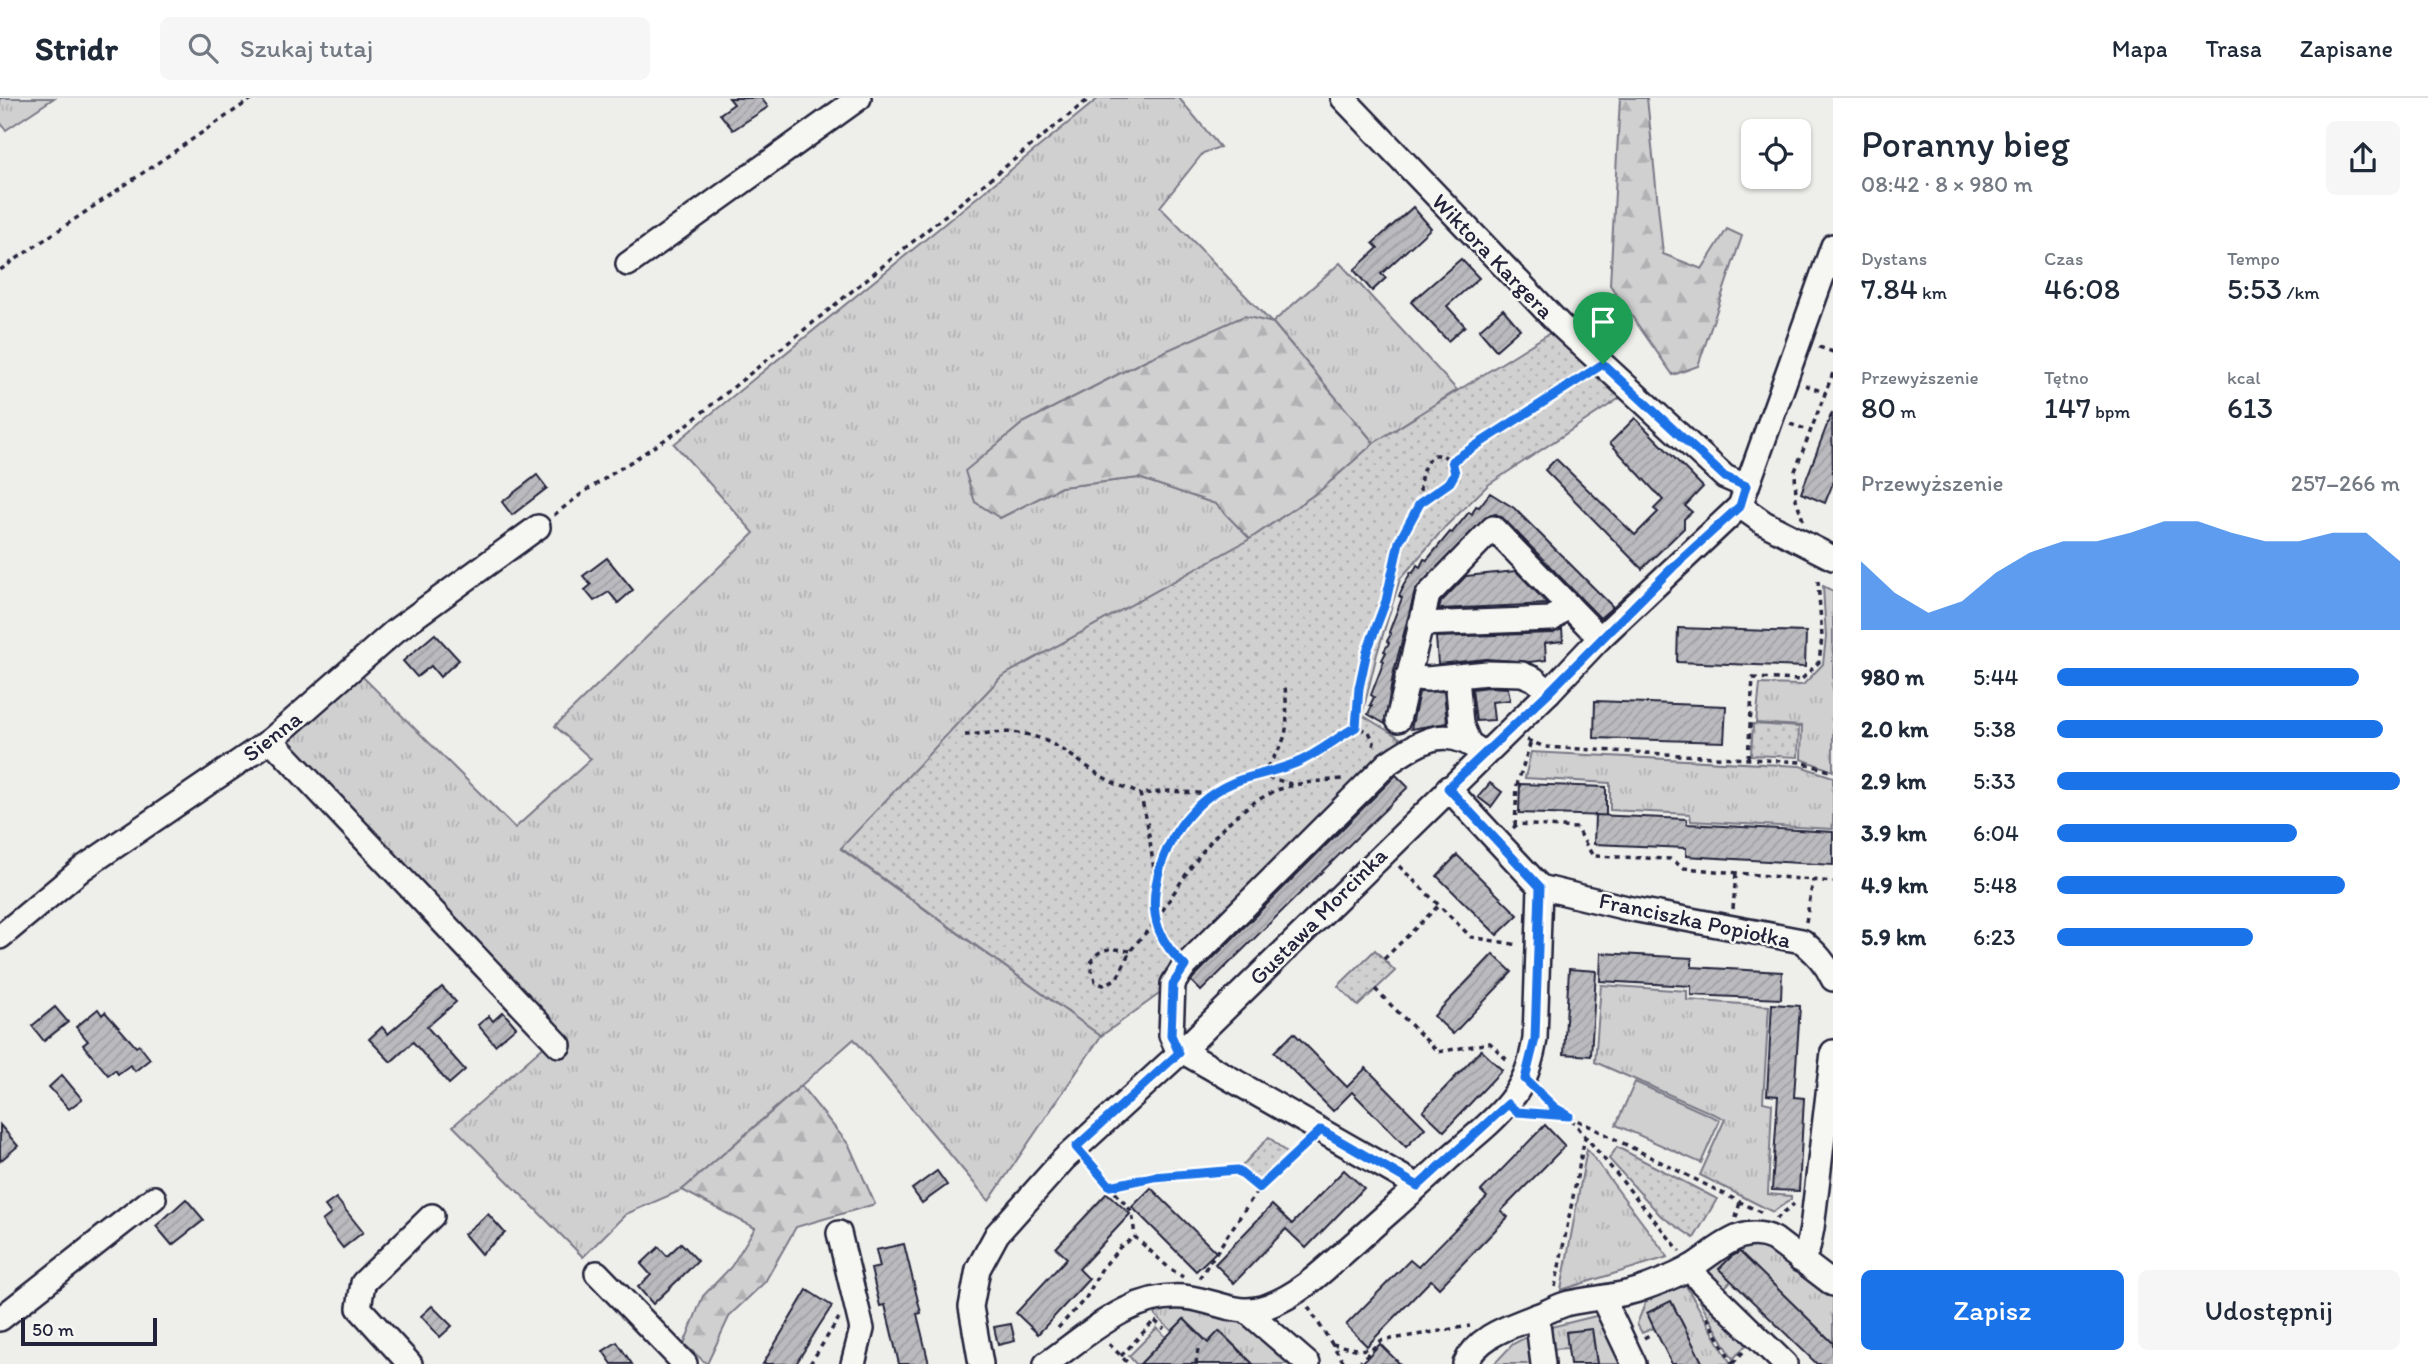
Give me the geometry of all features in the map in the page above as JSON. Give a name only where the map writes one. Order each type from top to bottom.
[{"type":"street","points":[[628,264],[859,98]]},
{"type":"street","name":"Wiktora Kargera","points":[[1343,98],[1560,325],[1743,496]]},
{"type":"street","name":"Gustawa Morcinka","points":[[981,1364],[971,1307],[978,1269],[997,1234],[1076,1147],[1180,1052],[1448,788],[1476,747],[1549,692],[1743,496],[1833,246]]},
{"type":"street","points":[[1743,496],[1764,523],[1833,558]]},
{"type":"street","name":"Sienna","points":[[0,937],[83,868],[271,740],[395,631],[538,527]]},
{"type":"street","points":[[1398,720],[1428,595],[1493,528],[1600,638]]},
{"type":"street","points":[[1420,624],[1552,619],[1568,605]]},
{"type":"street","points":[[1407,677],[1427,680],[1487,673],[1522,674],[1534,679],[1549,692]]},
{"type":"street","points":[[1457,677],[1461,724],[1476,747]]},
{"type":"street","points":[[1418,1186],[1180,1052],[1171,1035],[1173,984],[1185,966],[1388,763],[1413,746],[1445,737],[1476,747]]},
{"type":"street","points":[[271,740],[559,1045]]},
{"type":"street","points":[[1046,1364],[1129,1307],[1141,1302],[1191,1293],[1228,1309],[1247,1311],[1268,1306],[1297,1291],[1508,1104],[1525,1079],[1535,1039],[1540,887],[1507,834],[1448,788]]},
{"type":"street","name":"Franciszka Popiołka","points":[[1540,887],[1627,908],[1802,941],[1818,954],[1833,979]]},
{"type":"street","points":[[1800,1260],[1808,1248],[1811,1234],[1833,1052]]},
{"type":"street","points":[[0,1319],[154,1198]]},
{"type":"street","points":[[410,1364],[359,1308],[363,1283],[432,1216]]},
{"type":"street","points":[[839,1233],[862,1329],[853,1364]]},
{"type":"street","points":[[1465,1364],[1470,1353],[1487,1338],[1513,1325],[1567,1303],[1603,1299],[1638,1290],[1691,1267],[1730,1241],[1748,1234],[1765,1235],[1774,1239],[1833,1284]]},
{"type":"street","points":[[1691,1267],[1700,1281],[1785,1364]]},
{"type":"street","points":[[597,1273],[685,1364]]},
{"type":"street","points":[[1603,1299],[1634,1364]]},
{"type":"street","points":[[1247,1311],[1308,1364]]},
{"type":"street","points":[[1543,1313],[1543,1364]]},
{"type":"path","points":[[0,270],[253,98]]},
{"type":"path","points":[[538,527],[584,492],[683,428],[1090,98]]},
{"type":"path","points":[[1810,344],[1833,352]]},
{"type":"path","points":[[1452,461],[1603,364]]},
{"type":"path","points":[[1804,524],[1796,499],[1795,471],[1833,373]]},
{"type":"path","points":[[1796,382],[1826,393]]},
{"type":"path","points":[[1782,421],[1811,431]]},
{"type":"path","points":[[1356,727],[1359,688],[1367,651],[1386,601],[1399,542],[1420,503],[1422,470],[1433,455],[1442,455],[1452,461],[1455,473],[1450,482],[1420,503]]},
{"type":"path","points":[[1748,758],[1754,678],[1801,680],[1819,662],[1822,637],[1818,581]]},
{"type":"path","points":[[1259,776],[1284,742],[1288,727],[1285,685]]},
{"type":"path","points":[[1356,727],[1369,732],[1374,742],[1370,757]]},
{"type":"path","points":[[1185,966],[1164,944],[1157,930],[1154,897],[1166,849],[1181,821],[1214,794],[1230,785],[1298,762],[1356,727]]},
{"type":"path","points":[[965,735],[1023,734],[1045,740],[1078,758],[1110,781],[1140,794],[1169,791],[1214,794]]},
{"type":"path","points":[[1521,738],[1545,747],[1801,762],[1833,772]]},
{"type":"path","points":[[1507,834],[1517,785],[1531,741]]},
{"type":"path","points":[[1259,776],[1293,785]]},
{"type":"path","points":[[1130,951],[1105,949],[1098,952],[1090,964],[1095,981],[1103,985],[1113,982],[1121,972],[1130,951],[1157,919],[1181,880],[1210,842],[1236,817],[1268,794],[1293,785],[1350,779]]},
{"type":"path","points":[[1140,794],[1147,821],[1156,883]]},
{"type":"path","points":[[1507,834],[1518,824],[1576,828],[1593,856],[1670,859],[1684,868],[1833,881]]},
{"type":"path","points":[[1385,851],[1471,937],[1538,949]]},
{"type":"path","points":[[1734,906],[1737,873]]},
{"type":"path","points":[[1806,921],[1813,880]]},
{"type":"path","points":[[1384,959],[1439,905]]},
{"type":"path","points":[[1375,989],[1438,1052],[1490,1043],[1555,1108],[1764,1213]]},
{"type":"path","points":[[1508,1104],[1517,1112],[1569,1116],[1691,1267]]},
{"type":"path","points":[[1076,1147],[1132,1212],[1135,1237],[1169,1268],[1179,1273],[1191,1293],[1259,1188],[1321,1130]]},
{"type":"path","points":[[1543,1313],[1585,1136]]},
{"type":"path","points":[[1110,1186],[1153,1177],[1237,1170],[1259,1188]]},
{"type":"path","points":[[1733,1227],[1740,1201]]},
{"type":"path","points":[[1070,1346],[1057,1329],[1086,1298],[1101,1270],[1120,1247],[1135,1237]]},
{"type":"path","points":[[1297,1291],[1345,1364]]},
{"type":"path","points":[[810,1364],[840,1312]]},
{"type":"path","points":[[1121,1356],[1155,1320]]},
{"type":"path","points":[[1358,1364],[1380,1340],[1472,1326],[1487,1338]]},
{"type":"path","points":[[1332,1344],[1360,1350],[1373,1348]]},
{"type":"path","points":[[1112,1348],[1129,1364]]},
{"type":"path","points":[[1196,1364],[1198,1349]]},
{"type":"green space","points":[[0,98],[54,98],[6,130],[0,122]]},
{"type":"green space","points":[[1099,98],[1179,98],[1220,147],[1203,153],[1160,207],[1272,323],[1340,263],[1457,390],[1374,443],[1273,323],[1148,359],[1023,423],[966,471],[1000,518],[1061,487],[1139,478],[1216,504],[1250,539],[1001,677],[841,849],[1101,1036],[989,1201],[854,1039],[682,1190],[626,1214],[583,1257],[453,1126],[547,1044],[281,742],[361,675],[515,828],[591,759],[555,726],[754,533],[674,444]]},
{"type":"green space","points":[[1620,98],[1647,98],[1663,254],[1702,269],[1727,229],[1742,236],[1698,366],[1673,375],[1610,285]]},
{"type":"green space","points":[[1244,316],[1273,323],[1374,443],[1321,490],[1250,539],[1216,504],[1139,478],[1061,487],[1000,518],[975,502],[965,471],[1023,423],[1148,359]]},
{"type":"green space","points":[[1553,331],[1626,394],[1488,485],[1446,526],[1400,579],[1362,715],[1413,746],[1173,984],[1101,1036],[841,848],[1001,677],[1250,539],[1321,490],[1374,443]]},
{"type":"green space","points":[[1823,586],[1833,591],[1833,771],[1801,759],[1802,726],[1756,723],[1760,684],[1803,685],[1823,664],[1826,637]]},
{"type":"green space","points":[[1753,724],[1799,727],[1798,757],[1751,755]]},
{"type":"green space","points":[[1531,752],[1800,766],[1833,777],[1833,829],[1691,821],[1690,814],[1610,810],[1610,783],[1525,778]]},
{"type":"green space","points":[[1375,950],[1395,971],[1358,1006],[1338,986]]},
{"type":"green space","points":[[1601,985],[1687,991],[1687,1000],[1769,1006],[1763,1102],[1772,1104],[1768,1194],[1791,1196],[1791,1199],[1773,1212],[1700,1175],[1725,1119],[1595,1062]]},
{"type":"green space","points":[[1635,1082],[1720,1120],[1701,1163],[1616,1125]]},
{"type":"green space","points":[[801,1086],[849,1145],[875,1204],[796,1227],[765,1282],[730,1315],[707,1364],[684,1344],[703,1296],[731,1267],[755,1228],[682,1190]]},
{"type":"green space","points":[[1269,1137],[1289,1155],[1260,1186],[1240,1168]]},
{"type":"green space","points":[[1617,1147],[1717,1199],[1694,1238],[1661,1216],[1609,1159]]},
{"type":"green space","points":[[1587,1149],[1668,1257],[1561,1290]]},
{"type":"green space","points":[[1756,1238],[1833,1293],[1833,1343],[1738,1250],[1719,1269],[1731,1281],[1724,1288],[1709,1273],[1707,1263]]},
{"type":"green space","points":[[1689,1282],[1701,1291],[1700,1299],[1747,1344],[1733,1359]]},
{"type":"green space","points":[[1685,1284],[1731,1364],[1703,1364],[1671,1301],[1647,1313],[1654,1328],[1642,1333],[1637,1324],[1646,1301]]},
{"type":"green space","points":[[1165,1302],[1235,1315],[1301,1364],[1253,1364],[1220,1331],[1208,1342],[1184,1319],[1172,1331],[1155,1315]]},
{"type":"green space","points":[[1604,1314],[1622,1364],[1597,1364],[1592,1329],[1566,1332],[1568,1348],[1551,1349],[1551,1327]]},
{"type":"green space","points":[[1157,1328],[1166,1337],[1140,1364],[1136,1364],[1129,1356]]},
{"type":"green space","points":[[1532,1334],[1537,1364],[1494,1364],[1513,1344]]},
{"type":"building","points":[[729,98],[761,98],[768,107],[733,130],[720,114],[734,104]]},
{"type":"building","points":[[1413,207],[1431,228],[1381,274],[1386,278],[1372,291],[1354,270],[1378,248],[1373,243]]},
{"type":"building","points":[[1461,259],[1479,278],[1447,306],[1465,326],[1448,341],[1411,302]]},
{"type":"building","points":[[1503,309],[1520,329],[1496,350],[1479,330]]},
{"type":"building","points":[[1832,412],[1833,483],[1825,503],[1801,493]]},
{"type":"building","points":[[1635,418],[1703,487],[1685,506],[1692,512],[1684,519],[1684,528],[1642,569],[1545,470],[1556,459],[1635,535],[1658,512],[1654,509],[1663,500],[1610,443]]},
{"type":"building","points":[[537,475],[547,488],[512,515],[502,502]]},
{"type":"building","points":[[1490,493],[1514,508],[1613,607],[1600,618],[1503,518],[1496,514],[1489,515],[1415,591],[1393,675],[1385,724],[1368,714],[1374,697],[1371,695],[1384,661],[1384,651],[1389,643],[1389,632],[1402,598],[1399,596],[1402,588],[1417,565],[1420,567],[1424,559],[1427,560],[1450,532],[1452,533],[1469,512],[1472,514],[1476,506],[1479,507]]},
{"type":"building","points":[[607,558],[633,590],[618,603],[609,592],[594,601],[585,590],[591,585],[583,576]]},
{"type":"building","points":[[1516,571],[1548,604],[1439,609],[1441,602],[1466,576]]},
{"type":"building","points":[[1678,628],[1806,632],[1805,667],[1677,662]]},
{"type":"building","points":[[1562,629],[1563,641],[1545,643],[1546,660],[1529,662],[1486,659],[1438,664],[1436,637],[1553,633]]},
{"type":"building","points":[[435,634],[459,660],[440,677],[431,666],[417,677],[403,661]]},
{"type":"building","points":[[1508,688],[1510,700],[1492,702],[1494,720],[1476,721],[1472,689]]},
{"type":"building","points":[[1444,691],[1447,723],[1411,729],[1419,692]]},
{"type":"building","points":[[1595,701],[1726,706],[1724,742],[1594,738]]},
{"type":"building","points":[[1396,775],[1408,787],[1201,991],[1191,981],[1194,977]]},
{"type":"building","points":[[1490,783],[1502,792],[1491,807],[1478,797]]},
{"type":"building","points":[[1520,784],[1606,787],[1606,816],[1519,813]]},
{"type":"building","points":[[1595,815],[1687,819],[1687,824],[1833,832],[1833,865],[1686,856],[1686,848],[1594,844]]},
{"type":"building","points":[[1457,855],[1518,915],[1497,935],[1437,876]]},
{"type":"building","points":[[1601,953],[1692,958],[1692,967],[1782,972],[1781,999],[1691,995],[1691,986],[1600,981]]},
{"type":"building","points":[[1493,954],[1512,972],[1453,1034],[1434,1016]]},
{"type":"building","points":[[1569,969],[1596,971],[1591,1056],[1564,1054]]},
{"type":"building","points":[[442,987],[456,1002],[427,1027],[465,1070],[449,1084],[413,1042],[391,1062],[369,1039],[382,1027],[388,1034]]},
{"type":"building","points":[[1772,1004],[1800,1006],[1794,1097],[1804,1098],[1799,1191],[1772,1190],[1778,1096],[1767,1095]]},
{"type":"building","points":[[55,1007],[68,1022],[44,1041],[32,1026]]},
{"type":"building","points":[[98,1009],[102,1015],[105,1012],[150,1059],[135,1071],[130,1065],[118,1074],[115,1070],[108,1075],[83,1045],[88,1041],[76,1027]]},
{"type":"building","points":[[503,1012],[516,1027],[495,1045],[478,1025],[489,1016],[493,1021]]},
{"type":"building","points":[[1294,1033],[1347,1087],[1366,1068],[1425,1128],[1406,1147],[1352,1092],[1333,1111],[1274,1052]]},
{"type":"building","points":[[1481,1050],[1502,1070],[1444,1131],[1423,1111]]},
{"type":"building","points":[[62,1075],[82,1099],[69,1109],[49,1087]]},
{"type":"building","points":[[0,1125],[18,1146],[0,1161]]},
{"type":"building","points":[[1545,1125],[1565,1146],[1501,1211],[1508,1217],[1439,1288],[1431,1280],[1367,1346],[1346,1325],[1410,1260],[1418,1267],[1487,1197],[1481,1191]]},
{"type":"building","points":[[1344,1170],[1364,1188],[1306,1248],[1286,1229],[1234,1283],[1215,1264],[1272,1205],[1292,1224]]},
{"type":"building","points":[[937,1171],[947,1185],[922,1203],[912,1189]]},
{"type":"building","points":[[1151,1188],[1216,1252],[1196,1271],[1132,1207]]},
{"type":"building","points":[[1107,1193],[1130,1214],[1079,1269],[1089,1279],[1038,1334],[1016,1313],[1067,1258],[1056,1248]]},
{"type":"building","points":[[336,1198],[363,1232],[343,1248],[322,1221],[331,1214],[325,1206]]},
{"type":"building","points":[[186,1199],[204,1220],[172,1245],[156,1226]]},
{"type":"building","points":[[488,1214],[505,1233],[481,1254],[464,1234]]},
{"type":"building","points":[[681,1243],[698,1261],[653,1304],[638,1287],[651,1275],[641,1264],[659,1247],[667,1256]]},
{"type":"building","points":[[904,1244],[921,1313],[917,1314],[929,1364],[899,1364],[885,1305],[880,1306],[871,1269],[880,1267],[876,1250]]},
{"type":"building","points":[[1740,1252],[1833,1343],[1833,1364],[1817,1364],[1719,1269]]},
{"type":"building","points":[[807,1290],[832,1306],[796,1364],[763,1364]]},
{"type":"building","points":[[1671,1301],[1703,1364],[1672,1364],[1647,1313]]},
{"type":"building","points":[[432,1306],[452,1326],[440,1337],[421,1316]]},
{"type":"building","points":[[1184,1319],[1208,1343],[1219,1331],[1253,1364],[1140,1364]]},
{"type":"building","points":[[1011,1324],[1015,1341],[998,1345],[994,1327]]},
{"type":"building","points":[[1592,1329],[1597,1364],[1570,1364],[1566,1332]]},
{"type":"building","points":[[617,1342],[632,1364],[612,1364],[603,1351]]},
{"type":"building","points":[[1380,1344],[1400,1364],[1361,1364]]},
{"type":"route","points":[[1603,364],[1725,477],[1746,486],[1740,506],[1673,567],[1549,692],[1448,788],[1540,887],[1535,1039],[1525,1079],[1555,1108],[1569,1116],[1517,1112],[1508,1104],[1418,1186],[1321,1130],[1259,1188],[1237,1170],[1153,1177],[1110,1186],[1076,1147],[1179,1053],[1171,1035],[1173,984],[1185,966],[1164,944],[1157,930],[1154,897],[1166,849],[1181,821],[1214,794],[1230,785],[1298,762],[1356,727],[1359,688],[1367,651],[1386,601],[1399,542],[1411,516],[1420,503],[1450,482],[1455,473],[1452,461],[1603,364]]}]
